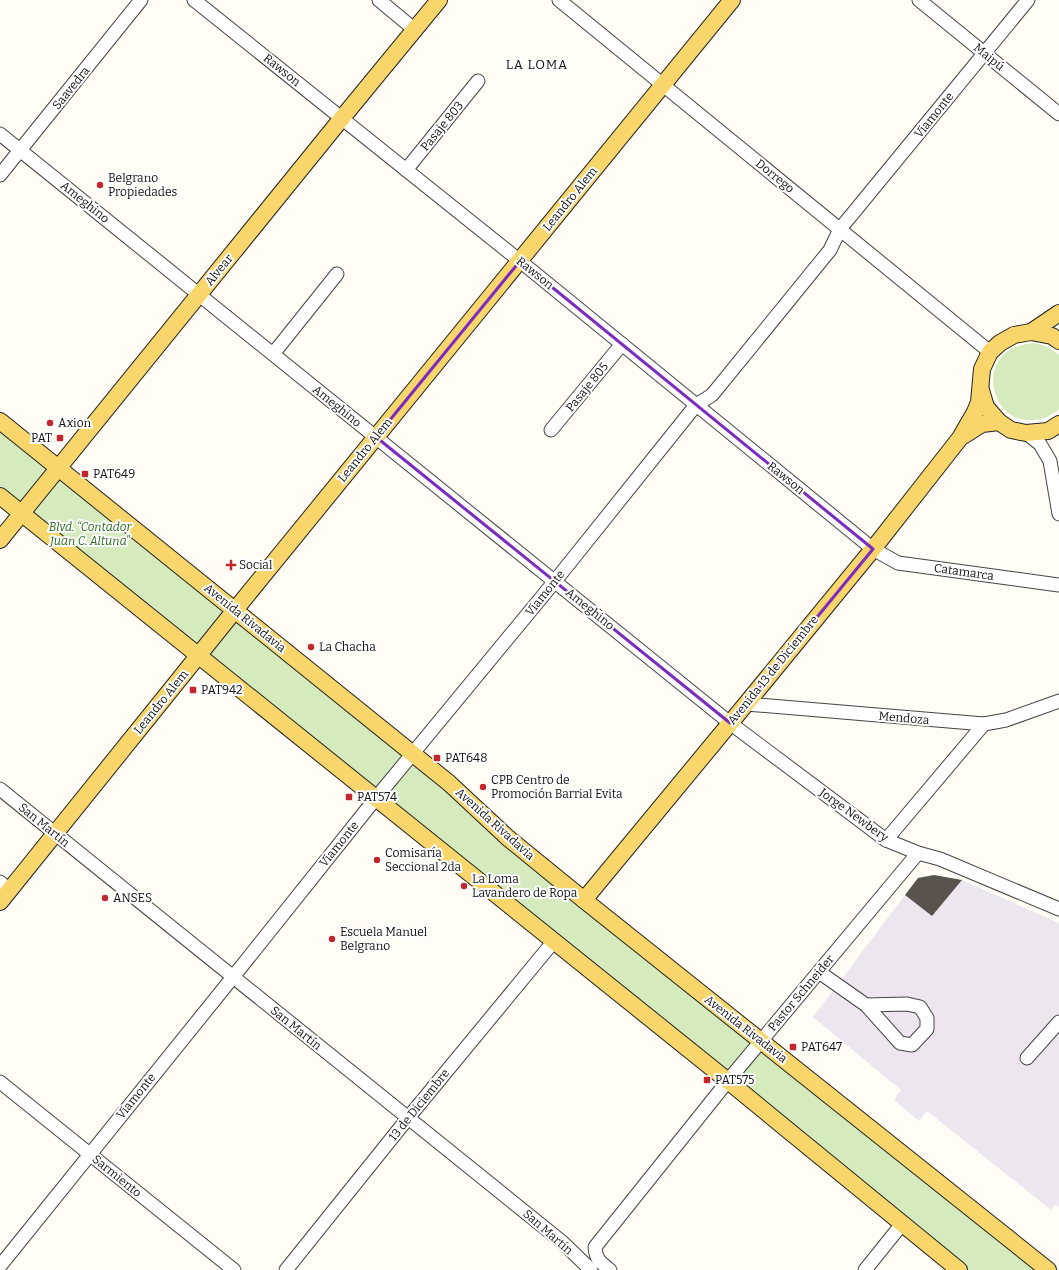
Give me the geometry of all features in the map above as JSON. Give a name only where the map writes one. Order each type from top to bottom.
[{"type":"main road","name":"Alvear","points":[[0,540],[439,0]]},
{"type":"main road","name":"Leandro Alem","points":[[3,891],[55,834],[235,610],[732,0]]},
{"type":"main road","points":[[1031,332],[1058,314]]},
{"type":"main road","points":[[960,438],[979,402],[982,369],[990,352],[1000,343],[1014,335],[1031,332],[1052,336],[1059,342]]},
{"type":"main road","points":[[980,388],[986,407],[999,422],[1012,430],[1026,433],[1048,430],[1059,424]]},
{"type":"main road","name":"Avenida Rivadavia","points":[[0,421],[413,753],[449,783],[508,838],[584,900],[1048,1270]]},
{"type":"main road","points":[[960,438],[982,424],[999,422]]},
{"type":"main road","name":"Avenida 13 de Diciembre","points":[[584,900],[873,549],[960,438]]},
{"type":"main road","points":[[0,496],[728,1081],[959,1270]]},
{"type":"street","name":"Saavedra","points":[[0,175],[141,0]]},
{"type":"street","name":"Rawson","points":[[194,0],[520,261],[873,549]]},
{"type":"street","points":[[379,0],[415,30]]},
{"type":"street","name":"Dorrego","points":[[559,0],[990,352]]},
{"type":"street","name":"Maipú","points":[[919,0],[1059,114]]},
{"type":"street","name":"Viamonte","points":[[0,1266],[376,798],[555,581],[696,405],[712,395],[830,250],[840,229],[1028,0]]},
{"type":"street","name":"Pasaje 803","points":[[406,170],[478,81]]},
{"type":"street","name":"Ameghino","points":[[0,134],[730,723]]},
{"type":"street","points":[[273,354],[337,274]]},
{"type":"street","name":"Pasaje 805","points":[[551,430],[622,344]]},
{"type":"street","points":[[1026,433],[1040,444],[1050,461],[1059,514]]},
{"type":"street","name":"Catamarca","points":[[873,549],[898,563],[1059,585]]},
{"type":"street","name":"Mendoza","points":[[746,704],[984,724],[1006,720],[1059,701]]},
{"type":"street","name":"Jorge Newbery","points":[[730,723],[886,840],[918,853],[940,859],[1059,909]]},
{"type":"street","points":[[886,840],[984,724]]},
{"type":"street","name":"San Martín","points":[[0,789],[561,1241],[586,1269]]},
{"type":"street","name":"Pastor Schneider","points":[[610,1270],[599,1261],[595,1247],[761,1040],[918,853]]},
{"type":"street","name":"13 de Diciembre","points":[[286,1270],[408,1118],[554,942]]},
{"type":"street","points":[[819,972],[866,1005],[900,1043],[912,1045],[927,1029],[927,1018],[920,1007],[907,1004],[866,1005]]},
{"type":"street","points":[[1027,1058],[1059,1022]]},
{"type":"street","name":"Sarmiento","points":[[0,1082],[234,1270]]},
{"type":"street","points":[[865,1270],[902,1224]]},
{"type":"highlighted area","points":[[520,261],[873,549],[730,723],[376,437]]},
{"type":"shaded area","points":[[962,880],[1059,923],[1059,1207],[1055,1204],[1051,1210],[927,1111],[919,1121],[894,1100],[901,1090],[813,1017],[905,895],[932,916]]},
{"type":"green space","points":[[1035,343],[1048,347],[1059,355],[1059,409],[1051,415],[1041,419],[1020,419],[1009,413],[1001,405],[995,394],[993,381],[995,369],[1001,358],[1011,349]]},
{"type":"green space","name":"Blvd. “Contador Juan C. Altuna”","points":[[0,421],[1048,1270],[959,1270],[0,496]]},
{"type":"building","points":[[934,875],[962,880],[932,916],[905,895],[918,878]]},
{"type":"place","name":"Belgrano Propiedades","points":[[100,185]]},
{"type":"place","name":"Axion","points":[[50,423]]},
{"type":"place","name":"PAT","points":[[60,438]]},
{"type":"place","name":"PAT649","points":[[85,474]]},
{"type":"place","name":"Social","points":[[231,565]]},
{"type":"place","name":"La Chacha","points":[[311,647]]},
{"type":"place","name":"PAT942","points":[[193,690]]},
{"type":"place","name":"PAT648","points":[[437,758]]},
{"type":"place","name":"CPB Centro de Promoción Barrial Evita","points":[[483,787]]},
{"type":"place","name":"PAT574","points":[[349,797]]},
{"type":"place","name":"Comisaría Seccional 2da","points":[[377,860]]},
{"type":"place","name":"La Loma Lavandero de Ropa","points":[[464,886]]},
{"type":"place","name":"ANSES","points":[[105,898]]},
{"type":"place","name":"Escuela Manuel Belgrano","points":[[332,939]]},
{"type":"place","name":"PAT647","points":[[793,1047]]},
{"type":"place","name":"PAT575","points":[[707,1080]]},
{"type":"district","name":"LA LOMA","points":[[537,64]]}]
